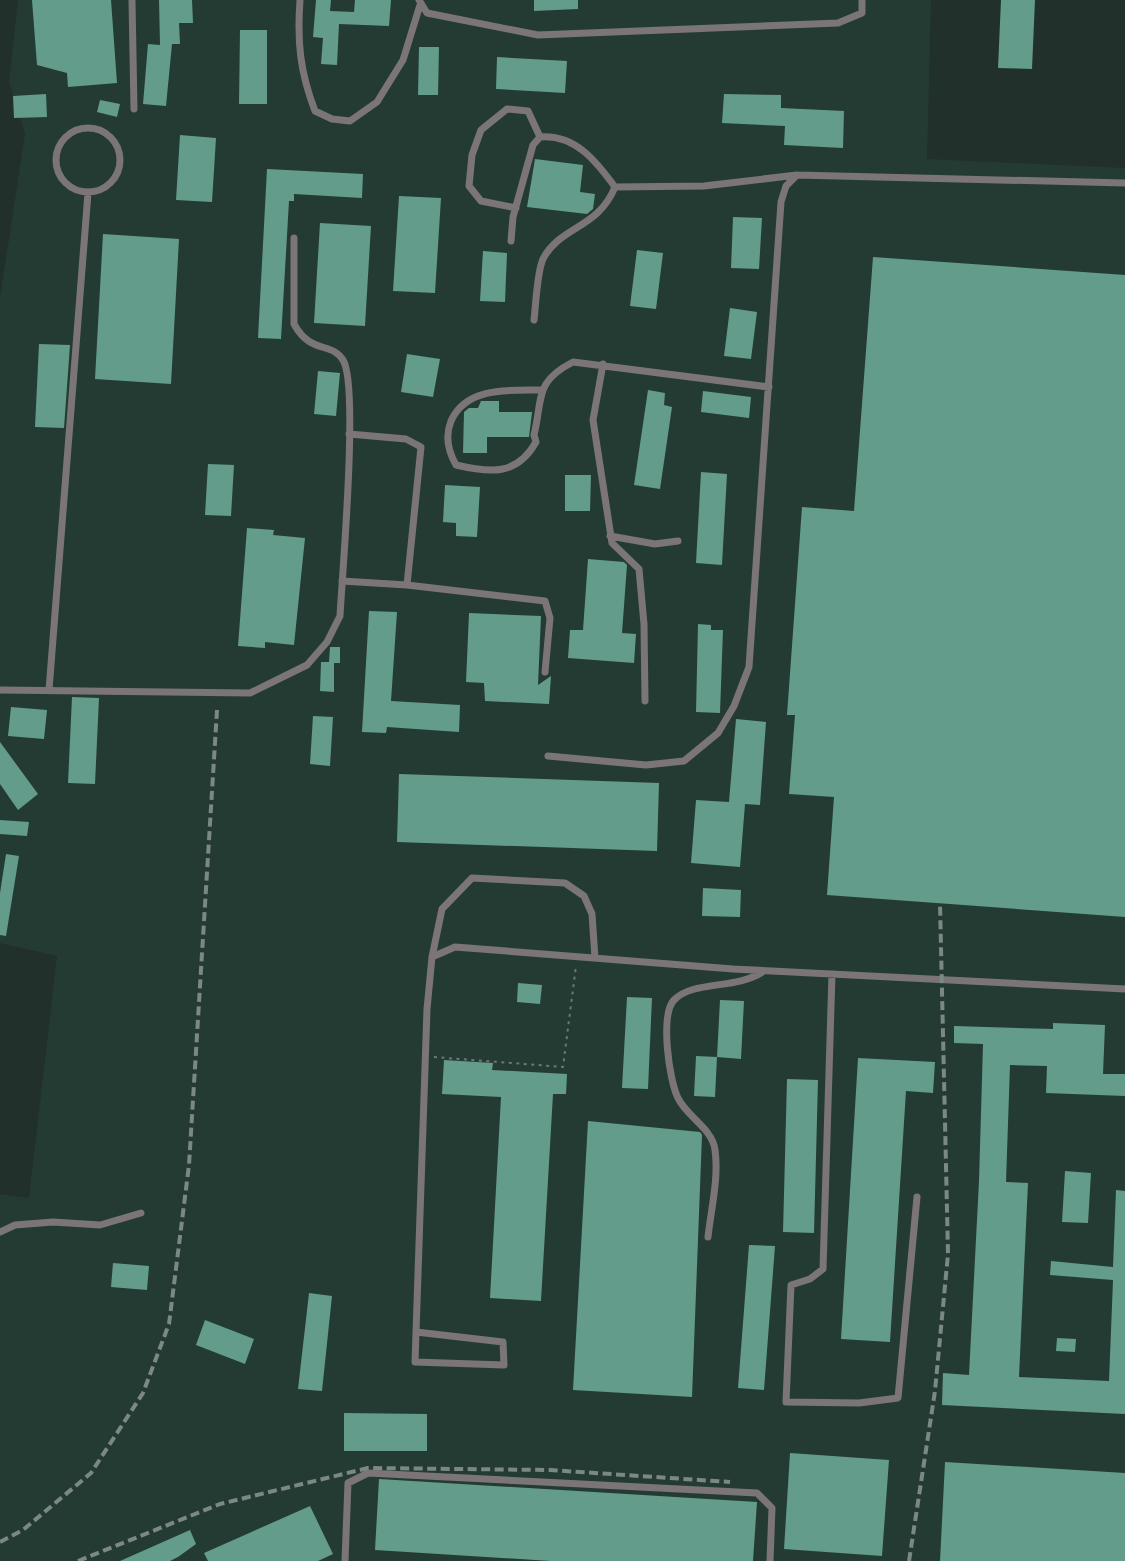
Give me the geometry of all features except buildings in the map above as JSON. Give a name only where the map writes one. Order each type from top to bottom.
[{"type":"lane","points":[[132,0],[134,109]]},
{"type":"lane","points":[[300,0],[297,39],[305,85],[315,111],[332,119],[350,121],[377,102],[403,60],[419,3]]},
{"type":"lane","points":[[419,3],[427,13],[538,35],[838,23],[862,13],[862,0]]},
{"type":"lane","points":[[516,208],[481,201],[470,186],[472,155],[481,130],[507,110],[528,111],[540,137]]},
{"type":"lane","points":[[77,128],[100,129],[117,143],[121,166],[109,186],[88,193],[66,185],[55,165],[59,143],[77,128]]},
{"type":"lane","points":[[511,241],[516,208],[533,145],[540,137],[552,136],[574,144],[593,158],[615,187]]},
{"type":"lane","points":[[615,187],[704,186],[797,175],[1125,183]]},
{"type":"lane","points":[[548,756],[646,765],[684,761],[718,733],[734,706],[749,667],[781,202],[786,186],[797,175]]},
{"type":"lane","points":[[534,320],[542,260],[570,232],[597,216],[610,200],[615,187]]},
{"type":"lane","points":[[50,690],[88,193]]},
{"type":"lane","points":[[0,690],[250,693],[307,665],[327,642],[339,616],[342,581],[349,434],[348,372],[343,360],[334,350],[315,346],[301,337],[294,324],[294,238]]},
{"type":"lane","points":[[541,390],[509,390],[479,395],[458,407],[448,427],[448,451],[456,465],[484,471],[503,469],[521,462],[528,456],[536,442],[534,435],[541,390],[555,371],[573,362],[603,364],[769,387]]},
{"type":"lane","points":[[603,364],[593,420],[612,543],[639,569],[644,624],[645,701]]},
{"type":"lane","points":[[349,434],[406,439],[421,447],[407,585]]},
{"type":"lane","points":[[610,536],[655,544],[678,541]]},
{"type":"lane","points":[[342,581],[407,585],[545,600],[550,618],[545,672]]},
{"type":"lane","points":[[416,1332],[503,1341],[504,1365],[414,1362],[427,1009],[432,957],[442,909],[472,878],[565,883],[584,896],[592,914],[595,958]]},
{"type":"lane","points":[[432,957],[455,947],[764,971],[1125,989]]},
{"type":"lane","points":[[708,1237],[715,1148],[699,1123],[678,1099],[671,1075],[666,1022],[674,1000],[693,988],[751,980],[764,971]]},
{"type":"lane","points":[[832,974],[823,1269],[810,1279],[790,1285],[786,1402],[859,1403],[898,1398],[916,1197]]},
{"type":"lane","points":[[0,1232],[15,1225],[53,1222],[100,1226],[141,1213]]},
{"type":"lane","points":[[345,1561],[348,1483],[368,1473],[757,1493],[772,1508],[770,1561]]},
{"type":"path","points":[[426,1057],[563,1066],[577,957]]},
{"type":"shaded area","points":[[18,0],[931,0],[927,159],[1125,168],[1125,1561],[0,1561],[0,1194],[29,1198],[57,956],[0,943],[0,298],[25,134],[9,82]]},
{"type":"railway","points":[[0,1542],[23,1530],[91,1473],[143,1393],[169,1324],[189,1165],[217,710]]},
{"type":"railway","points":[[909,1561],[935,1391],[948,1254],[940,903]]},
{"type":"railway","points":[[78,1561],[220,1504],[368,1468],[550,1470],[730,1482]]}]
